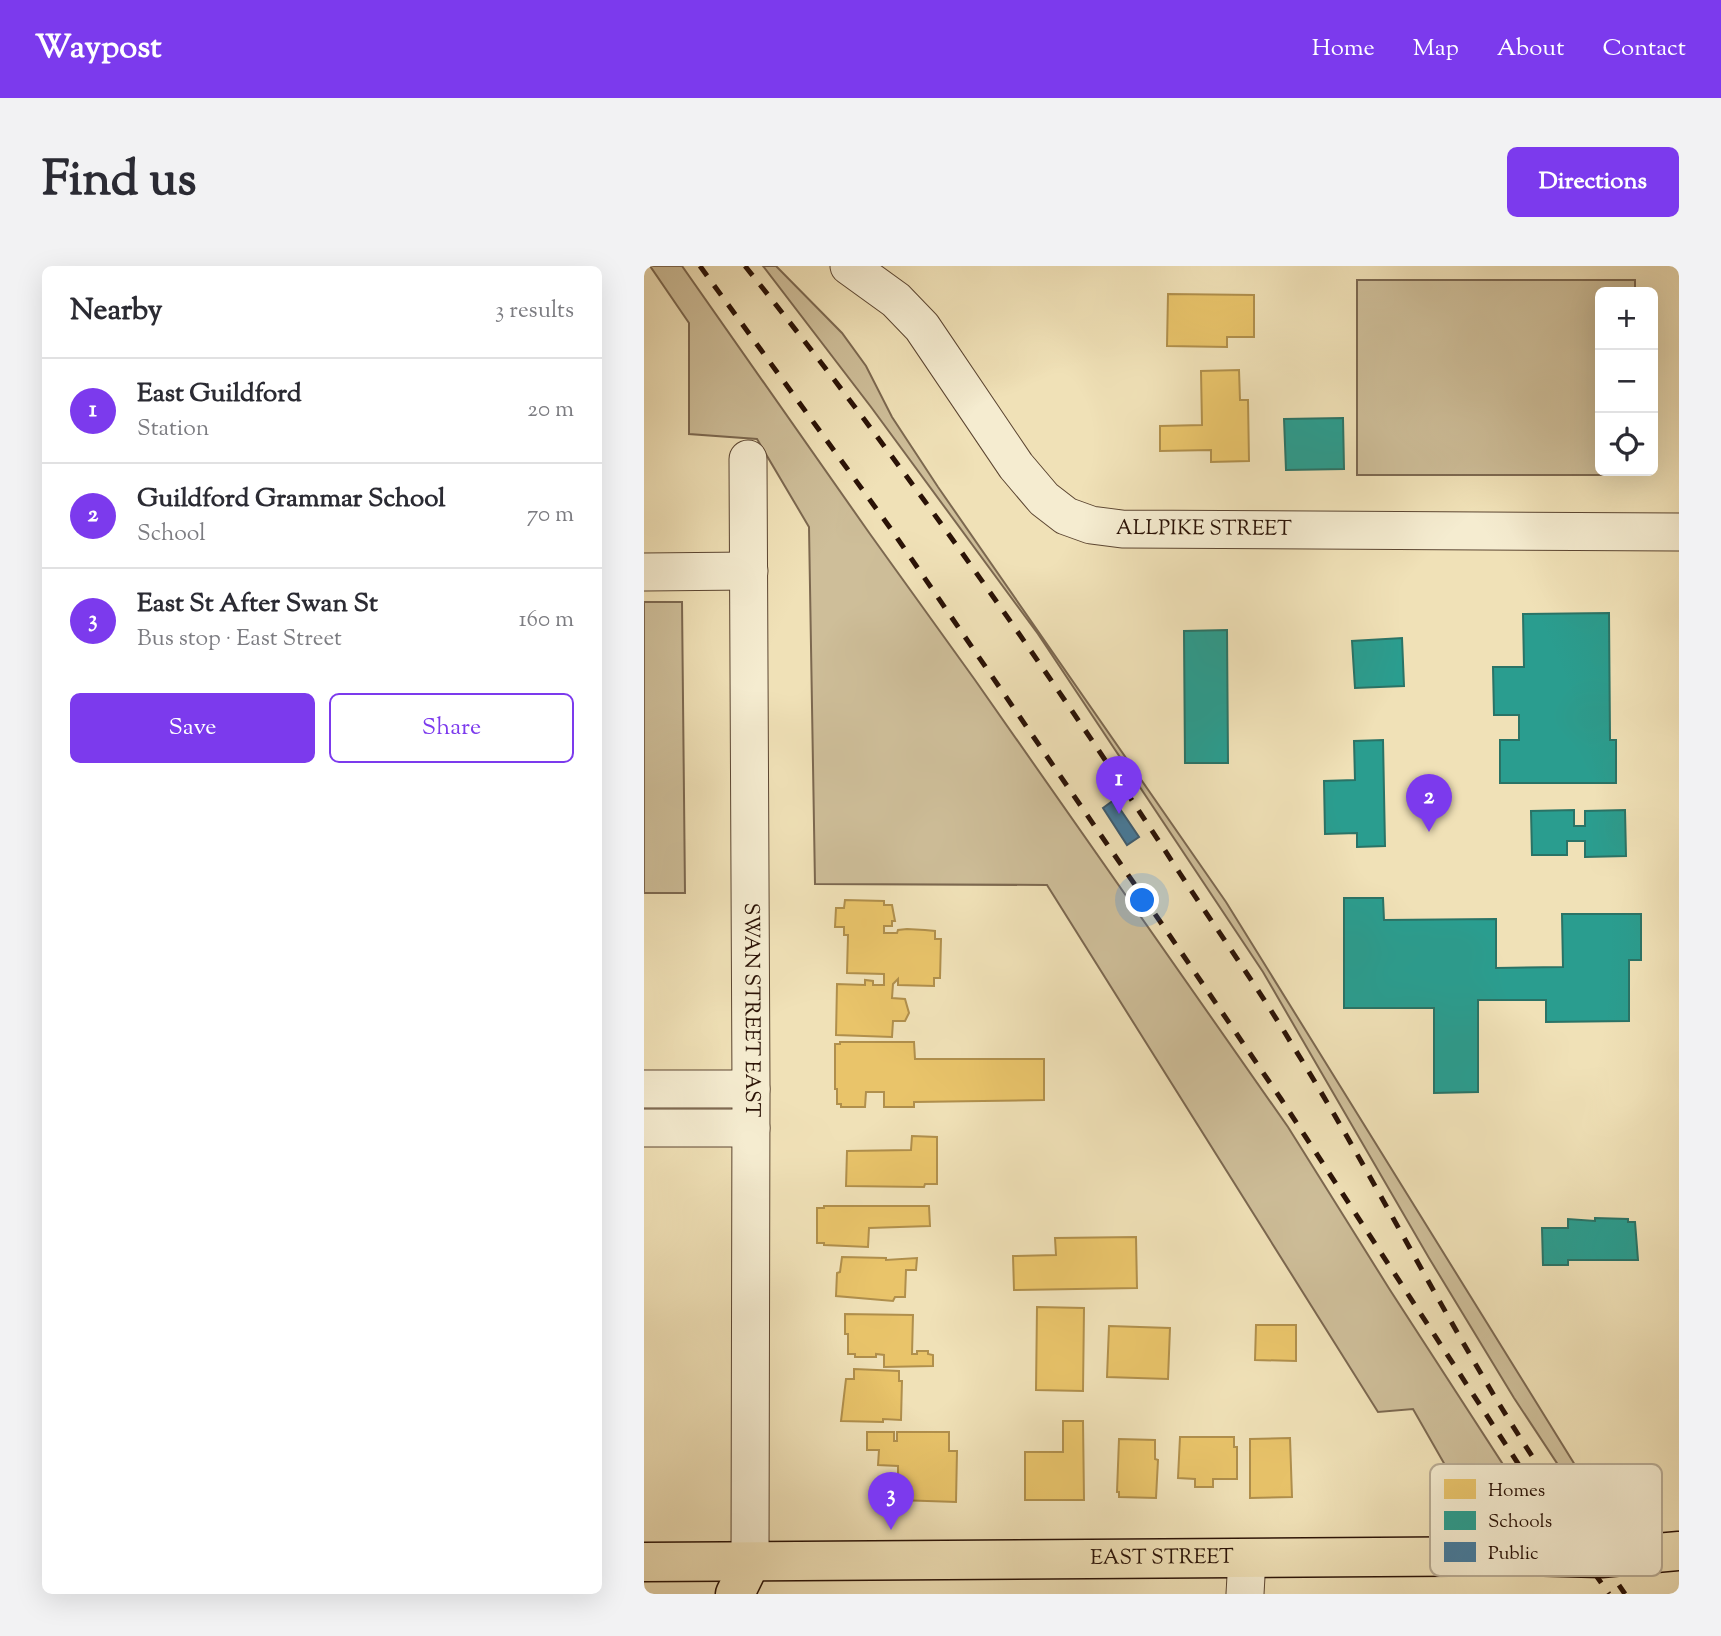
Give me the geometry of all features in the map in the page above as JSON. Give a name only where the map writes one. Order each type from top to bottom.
[{"type":"highway","name":"EAST STREET","points":[[644,1562],[750,1584],[1246,1576],[1430,1563]]},
{"type":"street","name":"ALLPIKE STREET","points":[[849,266],[896,300],[922,327],[1016,466],[1044,499],[1066,516],[1091,525],[1136,529],[1679,532]]},
{"type":"street","name":"SWAN STREET EAST","points":[[748,459],[750,1584]]},
{"type":"street","points":[[644,572],[749,571]]},
{"type":"street","points":[[644,1089],[751,1088]]},
{"type":"street","points":[[644,1129],[751,1129]]},
{"type":"shaded area","points":[[650,266],[682,266],[1288,1127],[1503,1464],[1444,1464],[1413,1409],[1378,1412],[1047,885],[815,884],[809,527],[757,439],[689,434],[689,323]]},
{"type":"shaded area","points":[[763,266],[776,266],[842,333],[866,366],[892,417],[938,487],[1226,902],[1574,1464],[1557,1464],[1429,1258],[1263,972],[1038,634],[871,407]]},
{"type":"shaded area","points":[[1357,280],[1635,280],[1635,287],[1595,287],[1595,475],[1357,475]]},
{"type":"shaded area","points":[[644,602],[682,602],[685,893],[644,893]]},
{"type":"building: Homes","points":[[1168,294],[1254,295],[1254,337],[1227,337],[1227,347],[1167,346]]},
{"type":"building: Homes","points":[[1239,370],[1240,400],[1248,400],[1249,461],[1211,462],[1211,450],[1160,451],[1160,426],[1202,425],[1201,371]]},
{"type":"building: Homes","points":[[845,900],[884,901],[884,905],[892,905],[895,921],[892,921],[892,926],[884,926],[884,933],[897,933],[898,930],[907,929],[935,931],[935,939],[941,939],[940,978],[934,978],[934,986],[898,985],[898,979],[893,984],[892,998],[905,999],[909,1013],[905,1021],[893,1021],[892,1037],[836,1035],[837,984],[865,985],[865,980],[873,981],[873,985],[884,985],[884,974],[847,973],[848,935],[844,935],[844,927],[835,927],[836,908],[844,908]]},
{"type":"building: Homes","points":[[914,1042],[915,1059],[1044,1059],[1044,1100],[914,1102],[914,1107],[884,1107],[884,1092],[866,1092],[865,1107],[841,1107],[841,1104],[837,1104],[835,1089],[835,1044]]},
{"type":"building: Homes","points":[[912,1136],[937,1137],[937,1184],[925,1184],[924,1187],[846,1186],[847,1151],[911,1150]]},
{"type":"building: Homes","points":[[929,1206],[930,1226],[869,1228],[868,1247],[824,1245],[817,1243],[817,1208]]},
{"type":"building: Homes","points":[[1136,1237],[1137,1288],[1014,1290],[1013,1256],[1056,1255],[1055,1238]]},
{"type":"building: Homes","points":[[842,1257],[886,1260],[917,1258],[916,1270],[906,1270],[905,1297],[895,1297],[893,1301],[836,1296],[837,1273],[840,1272]]},
{"type":"building: Homes","points":[[1037,1307],[1084,1308],[1083,1391],[1036,1390]]},
{"type":"building: Homes","points":[[845,1314],[913,1315],[912,1354],[928,1351],[928,1354],[933,1355],[933,1366],[884,1367],[884,1355],[855,1357],[855,1354],[848,1354]]},
{"type":"building: Homes","points":[[1256,1325],[1296,1325],[1296,1361],[1255,1360]]},
{"type":"building: Homes","points":[[1109,1326],[1170,1328],[1168,1379],[1107,1377]]},
{"type":"building: Homes","points":[[854,1369],[899,1371],[899,1381],[902,1381],[901,1420],[841,1421],[846,1379],[854,1379]]},
{"type":"building: Homes","points":[[1063,1421],[1083,1421],[1084,1500],[1025,1500],[1025,1452],[1063,1452]]},
{"type":"building: Homes","points":[[867,1432],[894,1432],[894,1441],[897,1441],[897,1432],[949,1432],[949,1451],[957,1451],[956,1502],[898,1500],[898,1466],[878,1465],[879,1450],[867,1450]]},
{"type":"building: Homes","points":[[1180,1437],[1234,1437],[1234,1447],[1237,1447],[1237,1479],[1213,1479],[1213,1487],[1195,1487],[1195,1479],[1178,1478]]},
{"type":"building: Homes","points":[[1290,1438],[1292,1497],[1250,1498],[1250,1439]]},
{"type":"building: Homes","points":[[1119,1439],[1155,1440],[1155,1459],[1158,1460],[1156,1498],[1119,1497]]},
{"type":"building: Schools","points":[[1343,418],[1344,469],[1286,470],[1284,419]]},
{"type":"building: Schools","points":[[1609,613],[1610,740],[1616,740],[1616,783],[1500,783],[1500,740],[1519,740],[1519,715],[1494,715],[1493,667],[1524,667],[1523,614]]},
{"type":"building: Schools","points":[[1227,630],[1228,763],[1185,763],[1184,631]]},
{"type":"building: Schools","points":[[1402,638],[1404,686],[1355,688],[1352,641]]},
{"type":"building: Schools","points":[[1383,740],[1385,846],[1357,847],[1357,833],[1325,834],[1324,781],[1355,780],[1354,741]]},
{"type":"building: Schools","points":[[1574,810],[1574,826],[1585,826],[1585,811],[1625,810],[1626,856],[1585,857],[1585,841],[1567,841],[1567,855],[1532,855],[1531,811]]},
{"type":"building: Schools","points":[[1344,898],[1383,898],[1384,920],[1496,919],[1496,968],[1563,967],[1562,914],[1641,914],[1641,960],[1629,960],[1629,1021],[1546,1022],[1546,1000],[1478,1000],[1478,1092],[1434,1093],[1434,1008],[1344,1008]]},
{"type":"building: Schools","points":[[1595,1218],[1628,1219],[1628,1222],[1635,1222],[1638,1260],[1568,1260],[1568,1265],[1543,1265],[1542,1228],[1568,1228],[1568,1219],[1595,1221]]},
{"type":"building: Public","points":[[1114,800],[1139,837],[1127,845],[1103,808]]},
{"type":"railway","points":[[700,266],[891,529],[1181,952],[1281,1099],[1518,1464]]},
{"type":"railway","points":[[745,266],[860,413],[970,563],[1076,716],[1251,980],[1343,1130],[1464,1344],[1538,1464]]},
{"type":"railway","points":[[1596,1576],[1609,1594]]},
{"type":"railway","points":[[1613,1576],[1625,1594]]},
{"type":"place","name":"East Guildford","points":[[1119,814]]},
{"type":"place","name":"Guildford Grammar School","points":[[1429,832]]},
{"type":"place","name":"East St After Swan St","points":[[891,1530]]}]
